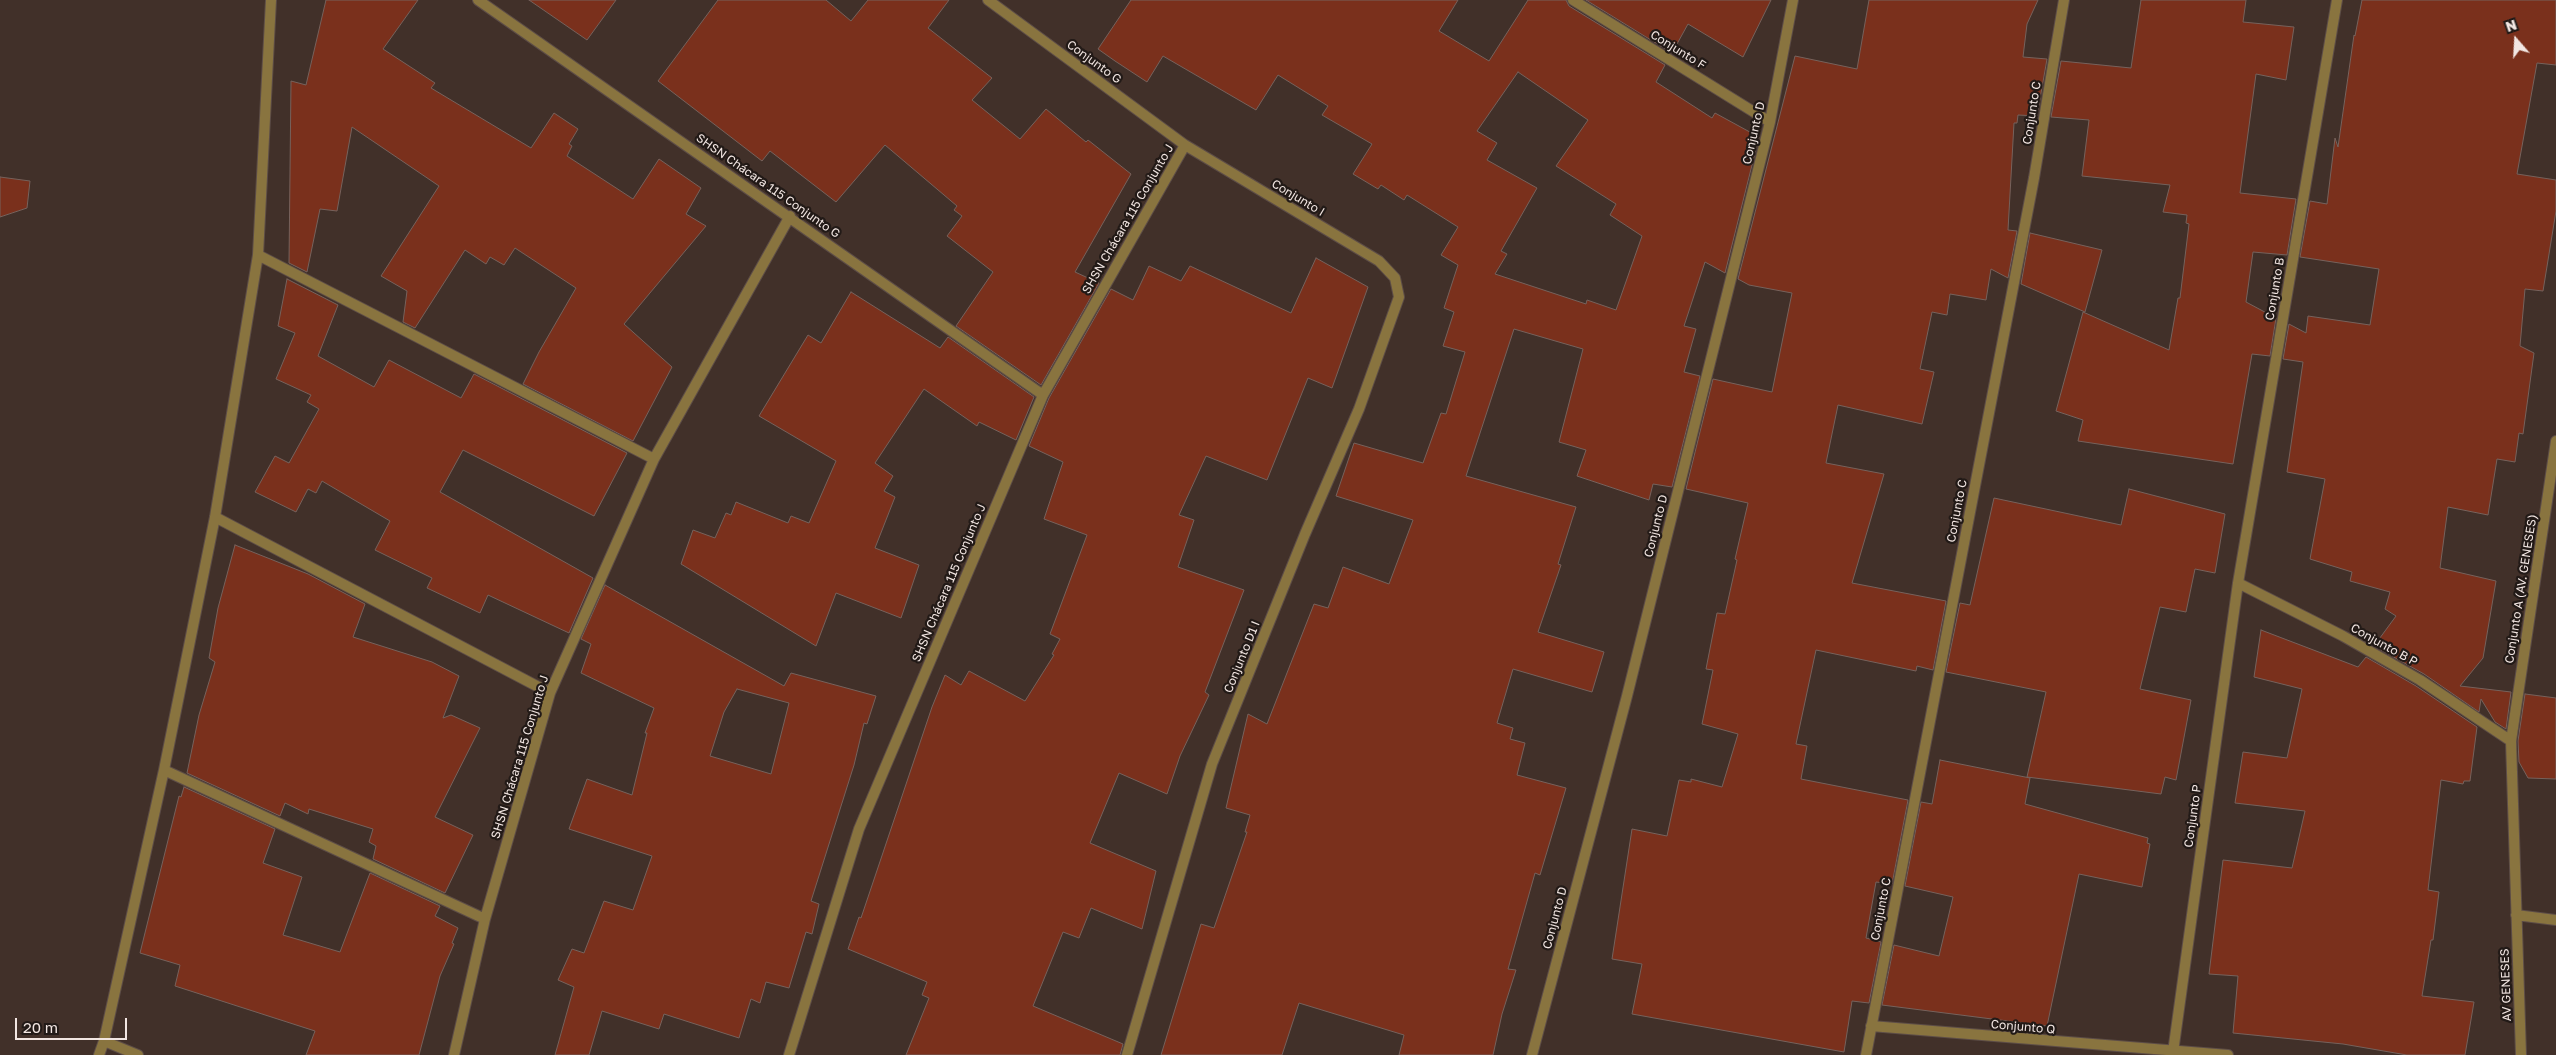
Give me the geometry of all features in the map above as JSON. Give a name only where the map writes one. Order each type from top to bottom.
[{"type":"street","points":[[99,1055],[104,1041],[164,770],[215,517],[258,255],[271,0]]},
{"type":"street","name":"SHSN Chácara 115 Conjunto G","points":[[478,0],[790,216],[1042,395]]},
{"type":"street","name":"Conjunto G","points":[[988,0],[1185,145]]},
{"type":"street","name":"Conjunto F","points":[[1573,0],[1770,122]]},
{"type":"street","name":"Conjunto D","points":[[1532,1055],[1627,696],[1770,122],[1793,0]]},
{"type":"street","name":"Conjunto C","points":[[1866,1055],[2034,178],[2064,0]]},
{"type":"street","name":"Conjunto B","points":[[2238,583],[2336,0]]},
{"type":"street","name":"SHSN Chácara 115 Conjunto J","points":[[789,1055],[859,828],[1042,395],[1185,145]]},
{"type":"street","name":"Conjunto I","points":[[1185,145],[1379,260],[1395,278]]},
{"type":"street","name":"SHSN Chácara 115 Conjunto J","points":[[454,1055],[485,919],[550,692],[654,459],[790,216]]},
{"type":"street","points":[[258,255],[654,459]]},
{"type":"street","name":"Conjunto D1 I","points":[[1127,1055],[1212,764],[1305,534],[1360,409],[1399,297],[1395,278]]},
{"type":"street","name":"Conjunto A (AV. GENESES)","points":[[2511,741],[2556,441]]},
{"type":"street","points":[[215,517],[550,692]]},
{"type":"street","name":"Conjunto B P","points":[[2238,583],[2343,636],[2420,680],[2511,741]]},
{"type":"street","name":"Conjunto P","points":[[2173,1052],[2238,583]]},
{"type":"street","points":[[2511,741],[2516,914],[2556,920]]},
{"type":"street","points":[[164,770],[485,919]]},
{"type":"street","name":"AV GENESES","points":[[2516,914],[2522,1055]]},
{"type":"street","name":"Conjunto Q","points":[[1871,1026],[2228,1055]]},
{"type":"street","points":[[104,1041],[138,1055]]},
{"type":"building","points":[[326,0],[418,0],[383,49],[435,83],[431,88],[531,148],[554,113],[578,129],[569,144],[572,146],[567,156],[633,199],[659,159],[701,188],[686,214],[706,226],[624,324],[672,367],[633,441],[523,384],[576,288],[515,248],[504,265],[490,257],[486,264],[465,250],[415,328],[403,322],[407,291],[381,276],[439,186],[352,127],[337,211],[320,209],[307,272],[289,263],[291,81],[306,85]]},
{"type":"building","points":[[529,0],[616,0],[587,40]]},
{"type":"building","points":[[718,0],[826,0],[851,21],[868,0],[949,0],[928,28],[992,78],[972,100],[1020,139],[1046,109],[1086,142],[1088,140],[1131,174],[1075,272],[1099,283],[1041,385],[956,326],[993,272],[947,236],[962,216],[954,210],[957,206],[885,145],[836,202],[770,151],[762,161],[658,81]]},
{"type":"building","points":[[1131,0],[1458,0],[1439,31],[1489,61],[1528,0],[1566,0],[1569,6],[1665,65],[1656,82],[1712,118],[1715,113],[1759,137],[1725,273],[1705,262],[1684,326],[1696,329],[1684,372],[1700,376],[1672,487],[1653,484],[1649,500],[1577,476],[1586,450],[1559,442],[1583,349],[1514,329],[1466,476],[1576,507],[1558,564],[1561,565],[1538,632],[1604,652],[1592,692],[1513,669],[1497,723],[1513,728],[1510,739],[1525,743],[1517,775],[1566,788],[1540,875],[1535,873],[1508,969],[1516,970],[1502,1014],[1493,1055],[1399,1055],[1404,1035],[1299,1003],[1282,1055],[1161,1055],[1201,924],[1214,928],[1247,832],[1245,832],[1250,815],[1226,808],[1248,714],[1267,724],[1314,604],[1328,608],[1343,567],[1389,584],[1413,520],[1336,496],[1354,443],[1423,463],[1441,413],[1446,414],[1465,352],[1443,346],[1454,312],[1444,308],[1458,265],[1441,255],[1458,227],[1407,195],[1404,200],[1381,185],[1378,189],[1353,174],[1372,144],[1322,115],[1328,106],[1278,75],[1256,110],[1163,56],[1147,82],[1098,49]],"holes":[[[1518,72],[1588,120],[1556,166],[1616,204],[1610,215],[1642,236],[1616,310],[1587,300],[1586,304],[1495,274],[1507,254],[1501,251],[1537,188],[1487,160],[1497,143],[1477,131]]]},
{"type":"building","points":[[1586,0],[1771,0],[1743,57],[1688,24],[1672,53]]},
{"type":"building","points":[[1869,0],[2038,0],[2027,24],[2023,57],[2047,59],[2037,116],[2018,115],[2017,123],[2014,123],[2008,230],[2017,231],[2008,278],[1991,269],[1986,300],[1950,294],[1947,315],[1932,312],[1920,369],[1934,372],[1922,424],[1838,405],[1826,463],[1884,474],[1852,583],[1946,601],[1933,670],[1917,666],[1916,671],[1816,650],[1796,744],[1807,746],[1801,779],[1908,800],[1892,884],[1876,882],[1866,938],[1881,942],[1869,1003],[1852,1001],[1844,1052],[1632,1014],[1642,964],[1612,959],[1632,829],[1667,836],[1679,780],[1691,782],[1691,779],[1722,787],[1738,734],[1702,724],[1713,670],[1706,669],[1717,613],[1725,614],[1748,503],[1686,489],[1713,379],[1772,392],[1792,293],[1749,285],[1738,279],[1795,56],[1857,69]]},
{"type":"building","points":[[2141,0],[2246,0],[2243,22],[2294,27],[2286,80],[2256,74],[2240,193],[2296,199],[2287,255],[2253,252],[2246,302],[2276,318],[2270,356],[2252,354],[2233,464],[2078,441],[2083,420],[2056,411],[2083,312],[2169,350],[2178,298],[2180,298],[2189,224],[2186,223],[2187,215],[2163,212],[2170,185],[2082,176],[2089,120],[2051,117],[2061,61],[2131,68]]},
{"type":"building","points":[[2362,0],[2556,0],[2556,65],[2537,63],[2517,174],[2556,180],[2556,211],[2543,291],[2525,289],[2520,346],[2534,353],[2523,434],[2519,433],[2515,462],[2497,459],[2488,515],[2448,507],[2440,568],[2496,581],[2483,658],[2460,686],[2511,692],[2506,729],[2495,722],[2481,699],[2479,712],[2424,674],[2374,646],[2396,616],[2385,609],[2390,592],[2350,581],[2352,572],[2310,559],[2325,479],[2287,472],[2303,362],[2283,359],[2289,324],[2306,333],[2308,316],[2370,325],[2379,269],[2300,257],[2310,201],[2327,204],[2335,138],[2338,147],[2354,35]]},
{"type":"building","points":[[0,177],[30,181],[27,208],[0,217]]},
{"type":"building","points":[[2030,233],[2102,250],[2085,312],[2021,284]]},
{"type":"building","points":[[1316,258],[1368,287],[1332,388],[1308,378],[1267,480],[1206,456],[1179,515],[1194,520],[1178,567],[1244,590],[1205,692],[1209,695],[1180,756],[1167,794],[1119,773],[1090,843],[1156,871],[1142,929],[1091,908],[1079,938],[1063,932],[1033,1006],[1123,1044],[1120,1055],[906,1055],[929,998],[922,995],[927,982],[848,949],[859,917],[861,918],[932,707],[945,675],[961,685],[969,671],[1025,701],[1054,655],[1052,654],[1060,639],[1050,634],[1087,535],[1044,519],[1063,462],[1029,446],[1049,398],[1111,289],[1133,300],[1149,266],[1181,281],[1190,266],[1291,313]]},
{"type":"building","points":[[287,279],[338,305],[318,356],[374,387],[389,360],[461,398],[474,374],[627,453],[594,516],[463,450],[440,492],[593,578],[569,633],[488,595],[480,613],[427,588],[432,578],[375,550],[390,521],[322,481],[316,493],[308,489],[296,512],[255,492],[275,456],[289,463],[319,409],[307,402],[311,395],[276,379],[295,333],[278,326]]},
{"type":"building","points":[[851,292],[940,348],[948,337],[1034,397],[1016,440],[979,422],[977,426],[924,389],[875,463],[893,476],[884,491],[895,497],[875,548],[919,565],[901,618],[836,593],[816,646],[681,564],[693,530],[715,538],[726,513],[731,515],[736,502],[788,523],[791,516],[809,523],[836,461],[759,416],[808,335],[821,343]]},
{"type":"building","points":[[2129,489],[2225,514],[2215,573],[2195,569],[2186,612],[2160,607],[2140,689],[2191,700],[2176,780],[2165,777],[2161,794],[2027,777],[2046,692],[1946,672],[1960,603],[1970,605],[1994,498],[2121,525]]},
{"type":"building","points":[[235,545],[308,574],[365,604],[353,637],[432,662],[459,676],[443,718],[451,715],[480,728],[435,817],[473,835],[445,893],[373,859],[376,846],[369,842],[373,829],[309,809],[308,814],[285,803],[280,816],[187,773],[199,715],[215,662],[209,658],[218,608]]},
{"type":"building","points":[[605,585],[784,686],[791,673],[876,696],[867,724],[864,723],[854,765],[811,901],[819,904],[812,934],[806,932],[789,988],[766,982],[760,1003],[751,999],[739,1038],[664,1014],[659,1029],[602,1011],[589,1055],[555,1055],[574,987],[558,980],[572,949],[584,953],[604,901],[633,910],[652,856],[569,829],[587,779],[632,795],[647,733],[645,733],[654,708],[581,673],[591,644],[581,639]],"holes":[[[737,689],[789,703],[771,774],[710,756],[724,712]]]},
{"type":"building","points":[[2261,630],[2358,667],[2366,657],[2416,686],[2477,727],[2470,781],[2464,781],[2463,784],[2441,780],[2428,890],[2439,892],[2433,940],[2431,940],[2422,996],[2474,1002],[2465,1055],[2407,1055],[2343,1044],[2233,1033],[2238,976],[2209,974],[2223,860],[2292,868],[2305,811],[2235,803],[2243,752],[2287,758],[2302,689],[2254,677]]},
{"type":"building","points":[[2525,694],[2556,698],[2556,779],[2528,778],[2519,762],[2518,741]]},
{"type":"building","points":[[1940,760],[2030,778],[2025,804],[2148,838],[2147,843],[2150,844],[2142,887],[2079,874],[2047,1026],[1882,1005],[1894,945],[1939,956],[1953,897],[1905,886],[1921,802],[1932,804]]},
{"type":"building","points":[[184,787],[275,829],[263,863],[302,877],[283,935],[340,952],[370,873],[440,906],[435,916],[458,928],[452,943],[454,944],[440,976],[419,1055],[306,1055],[315,1031],[175,986],[180,965],[140,953],[179,796],[181,797]]}]
